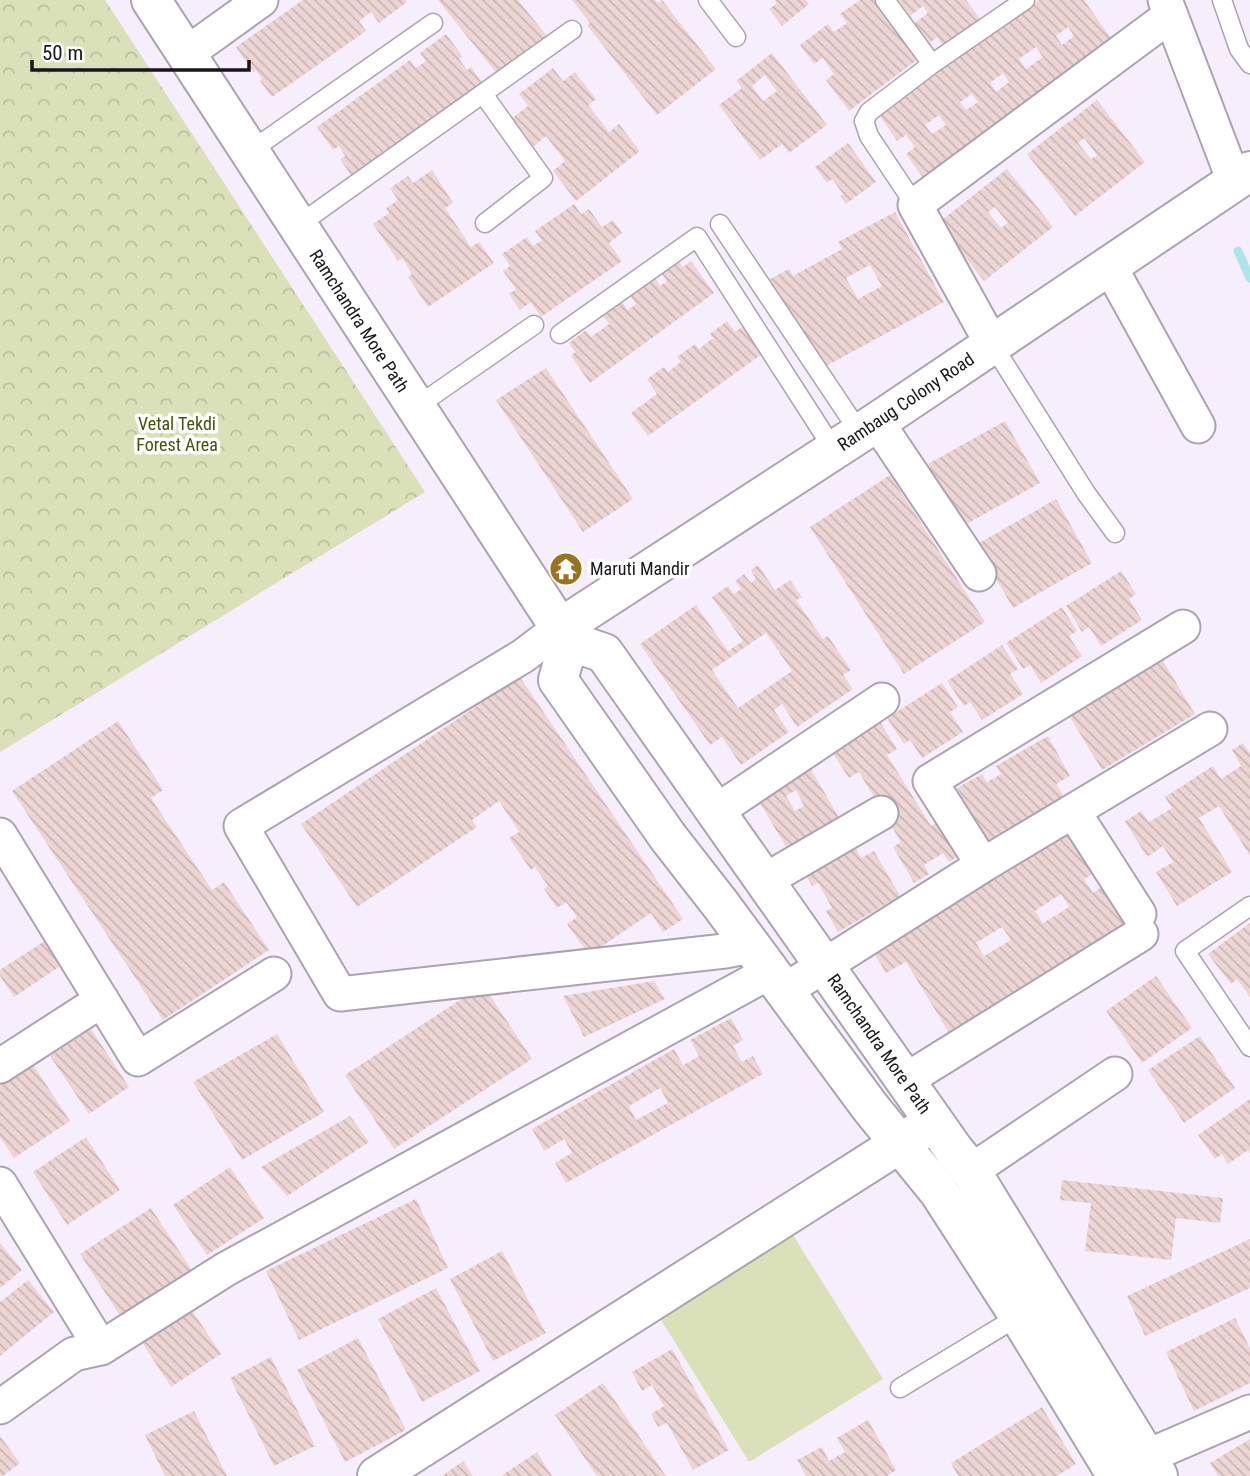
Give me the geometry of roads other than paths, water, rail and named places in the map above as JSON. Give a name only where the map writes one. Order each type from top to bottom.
[{"type":"street","name":"Ramchandra More Path","points":[[150,0],[564,635],[604,653],[971,1171],[1138,1471]]},
{"type":"street","points":[[186,54],[261,0]]},
{"type":"street","points":[[992,344],[915,205],[1168,7],[1242,176]]},
{"type":"street","name":"Rambaug Colony Road","points":[[564,635],[1242,176]]},
{"type":"street","points":[[1109,265],[1198,426]]},
{"type":"street","points":[[857,435],[979,574]]},
{"type":"street","points":[[983,865],[930,781],[1183,627]]},
{"type":"street","points":[[564,635],[523,656],[241,826],[340,995],[725,951],[769,969]]},
{"type":"street","points":[[564,635],[558,680],[668,837],[870,1107],[939,1192],[1019,1316],[1138,1471],[1250,1412]]},
{"type":"street","points":[[715,812],[882,700]]},
{"type":"street","points":[[0,1407],[74,1354],[101,1348],[226,1269],[769,969],[824,965],[983,865],[1210,729]]},
{"type":"street","points":[[906,1080],[1140,924],[1073,811]]},
{"type":"street","points":[[764,881],[881,813]]},
{"type":"street","points":[[0,835],[138,1059],[274,974]]},
{"type":"street","points":[[0,1066],[102,1000]]},
{"type":"street","points":[[971,1171],[1115,1074]]},
{"type":"street","points":[[377,1476],[934,1121]]},
{"type":"street","points":[[0,1184],[101,1348]]},
{"type":"lane","points":[[708,0],[736,37]]},
{"type":"lane","points":[[885,0],[932,64]]},
{"type":"lane","points":[[915,205],[869,136],[864,121],[869,112],[932,64],[1025,0]]},
{"type":"lane","points":[[1222,0],[1239,49],[1250,64]]},
{"type":"lane","points":[[249,152],[433,23]]},
{"type":"lane","points":[[298,226],[572,30]]},
{"type":"lane","points":[[483,94],[543,178],[485,223]]},
{"type":"lane","points":[[720,224],[857,435]]},
{"type":"lane","points":[[560,334],[697,237],[857,435]]},
{"type":"lane","points":[[416,407],[534,325]]},
{"type":"lane","points":[[992,344],[1086,494],[1115,533]]},
{"type":"lane","points":[[1250,906],[1185,951],[1250,1047]]},
{"type":"lane","points":[[900,1388],[1019,1316]]},
{"type":"waterway","points":[[1238,251],[1250,278]]},
{"type":"place","name":"Maruti Mandir","points":[[566,569]]},
{"type":"park label","name":"Vetal Tekdi Forest Area","points":[[177,434]]}]
